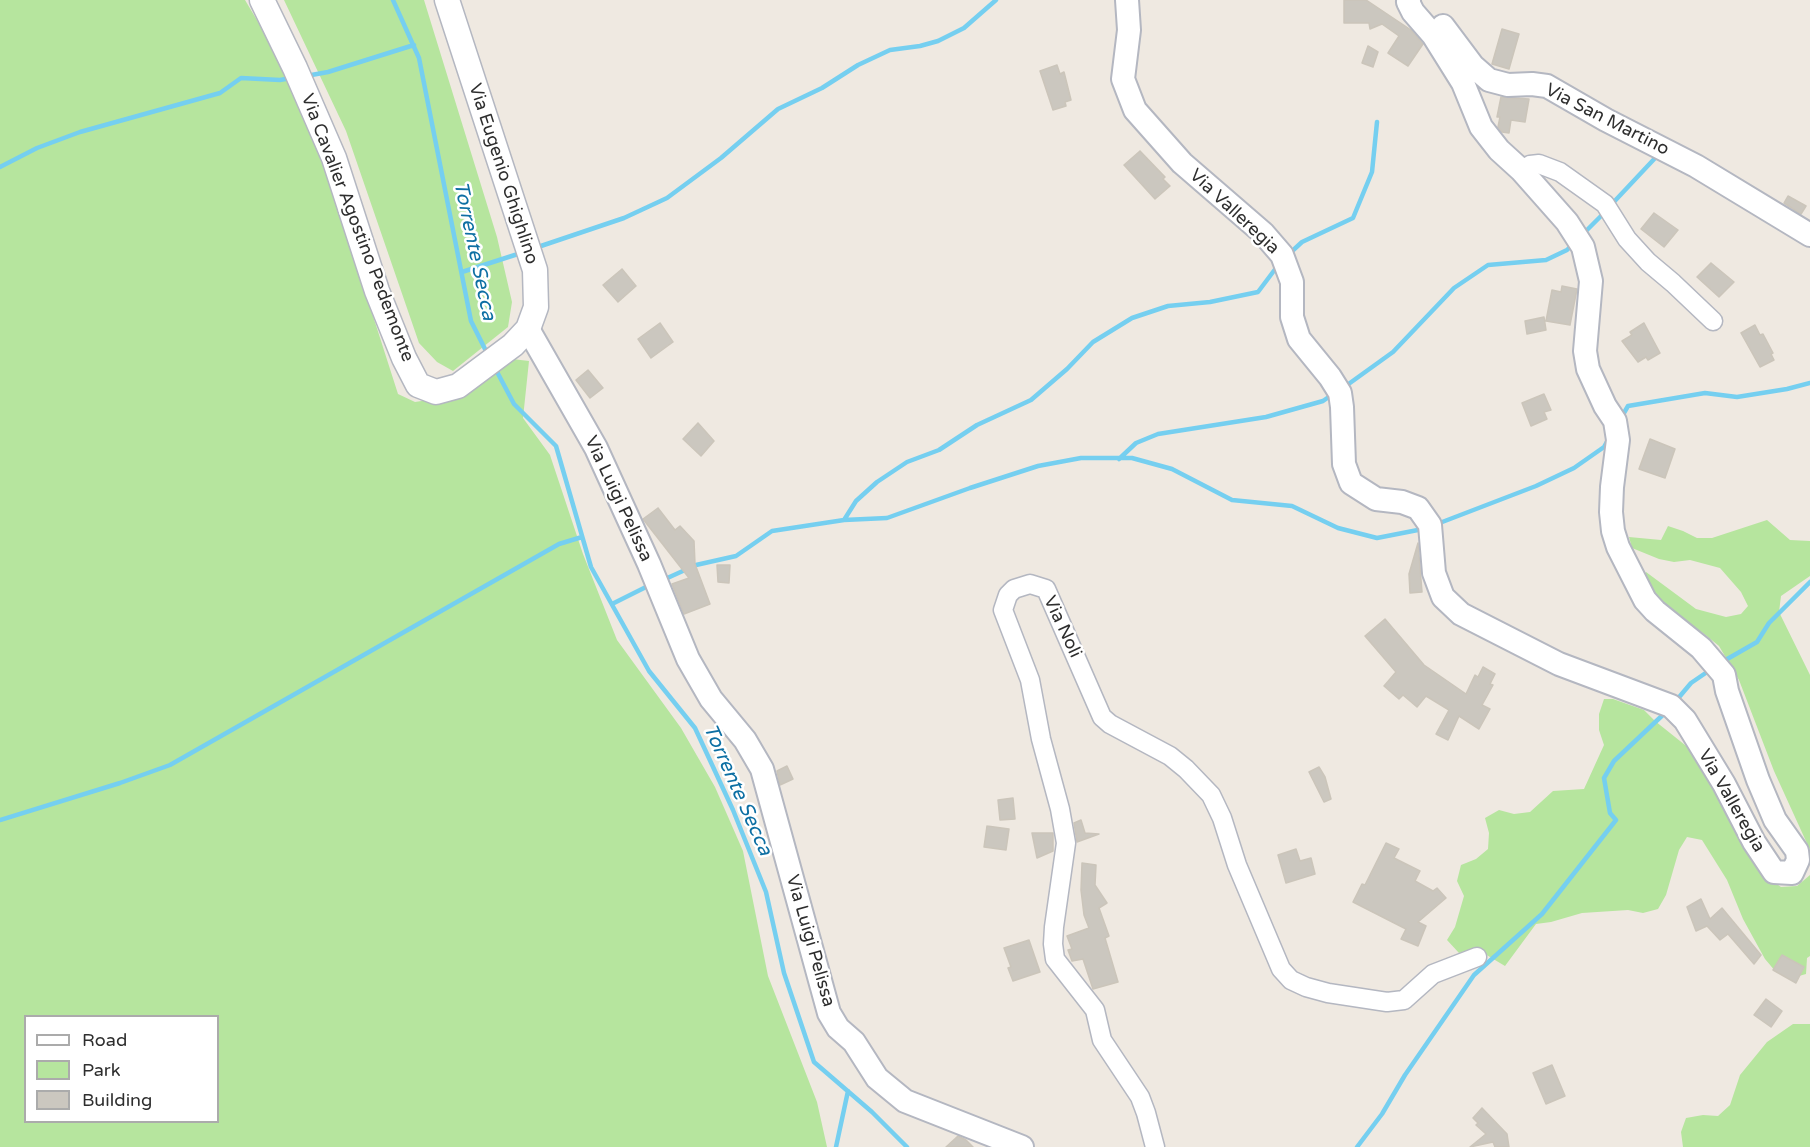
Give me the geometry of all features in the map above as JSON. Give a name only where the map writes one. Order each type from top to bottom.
[{"type":"main road","name":"Via Cavalier Agostino Pedemonte","points":[[262,0],[295,68],[334,158],[376,291],[418,385],[436,392],[458,386],[520,337]]},
{"type":"main road","name":"Via Eugenio Ghighlino","points":[[447,0],[535,270],[536,307],[520,337]]},
{"type":"street","name":"Via Valleregia","points":[[1127,0],[1129,30],[1123,79],[1135,110],[1182,164],[1263,233],[1282,255],[1292,282],[1292,317],[1299,339],[1340,393],[1344,464],[1351,483],[1376,499],[1402,502],[1418,508],[1430,525],[1434,573],[1443,597],[1461,614],[1558,664],[1671,706],[1685,720],[1724,784],[1754,842],[1774,872],[1792,873],[1798,860],[1797,851],[1775,820],[1758,780],[1724,675],[1701,648],[1655,611],[1645,600],[1618,547],[1611,512],[1618,440],[1615,421],[1588,369],[1585,351],[1591,293],[1583,247],[1567,222],[1521,170],[1499,150],[1481,127],[1463,82],[1433,35],[1413,12],[1409,0]]},
{"type":"street","name":"Via San Martino","points":[[1421,0],[1432,10],[1473,66],[1489,80],[1508,85],[1547,86],[1606,120],[1696,166],[1810,235]]},
{"type":"street","points":[[1521,170],[1530,165],[1539,164],[1560,172],[1605,204],[1627,238],[1647,262],[1713,321]]},
{"type":"street","name":"Via Luigi Pelissa","points":[[520,337],[596,448],[650,564],[688,659],[711,699],[745,740],[762,769],[829,1013],[838,1028],[854,1042],[877,1078],[905,1101],[1022,1147]]},
{"type":"street","name":"Via Noli","points":[[1155,1147],[1140,1097],[1102,1040],[1095,1010],[1055,959],[1054,927],[1066,843],[1060,809],[1041,740],[1030,680],[1003,610],[1008,595],[1014,588],[1030,584],[1046,589],[1102,717],[1110,724],[1170,756],[1211,795],[1222,818],[1237,865],[1281,969],[1291,980],[1328,993],[1387,1002],[1404,1000],[1433,974],[1477,957]]},
{"type":"green space","points":[[0,0],[245,0],[279,57],[316,138],[398,394],[415,402],[454,396],[512,359],[529,361],[523,418],[550,455],[583,554],[617,640],[681,728],[715,787],[743,851],[768,976],[817,1102],[827,1147],[0,1147]]},
{"type":"green space","points":[[284,0],[424,0],[497,237],[512,302],[508,327],[453,371],[437,362],[419,343],[346,131]]},
{"type":"green space","points":[[1767,520],[1790,540],[1810,541],[1810,576],[1781,596],[1779,612],[1810,675],[1810,850],[1774,771],[1739,680],[1719,646],[1703,633],[1676,617],[1640,580],[1646,572],[1696,609],[1726,617],[1741,614],[1748,606],[1741,592],[1720,568],[1690,560],[1674,562],[1659,559],[1632,548],[1629,537],[1661,540],[1668,526],[1697,538],[1712,538]]},
{"type":"green space","points":[[1604,699],[1613,699],[1644,710],[1695,753],[1764,875],[1781,887],[1797,886],[1810,875],[1810,956],[1807,958],[1806,974],[1792,978],[1776,972],[1765,959],[1743,919],[1727,880],[1702,840],[1687,837],[1679,850],[1666,895],[1658,909],[1643,913],[1628,910],[1582,913],[1536,924],[1505,966],[1475,948],[1459,953],[1447,940],[1455,927],[1464,896],[1457,881],[1461,865],[1476,859],[1488,849],[1489,833],[1485,818],[1499,810],[1514,814],[1530,812],[1553,791],[1584,789],[1604,745],[1599,730],[1599,714]]},
{"type":"green space","points":[[1793,1024],[1810,1024],[1810,1147],[1683,1147],[1681,1132],[1686,1118],[1703,1115],[1718,1116],[1730,1105],[1740,1075],[1767,1042]]},
{"type":"building","points":[[1344,0],[1366,0],[1411,30],[1423,44],[1408,66],[1388,53],[1399,36],[1382,24],[1370,29],[1369,23],[1344,23]]},
{"type":"building","points":[[1502,29],[1519,34],[1509,69],[1492,64]]},
{"type":"building","points":[[1368,46],[1378,52],[1373,67],[1362,63]]},
{"type":"building","points":[[1057,65],[1060,74],[1064,72],[1071,100],[1065,102],[1066,106],[1053,110],[1040,71]]},
{"type":"building","points":[[1501,97],[1529,99],[1525,122],[1511,120],[1509,133],[1502,132],[1498,127],[1500,117],[1497,117]]},
{"type":"building","points":[[1140,151],[1165,177],[1163,179],[1170,186],[1155,199],[1124,165]]},
{"type":"building","points":[[1788,196],[1806,206],[1801,214],[1784,203]]},
{"type":"building","points":[[1654,213],[1678,230],[1664,247],[1641,229]]},
{"type":"building","points":[[1711,263],[1734,282],[1719,297],[1697,277]]},
{"type":"building","points":[[622,269],[636,286],[618,302],[603,285]]},
{"type":"building","points":[[1562,286],[1577,289],[1570,325],[1546,321],[1552,290],[1561,292]]},
{"type":"building","points":[[1544,317],[1546,330],[1527,334],[1525,321]]},
{"type":"building","points":[[660,323],[673,342],[651,358],[638,339]]},
{"type":"building","points":[[1644,323],[1660,353],[1648,360],[1646,357],[1638,362],[1622,341],[1632,335],[1630,332]]},
{"type":"building","points":[[1755,325],[1760,335],[1763,334],[1773,353],[1771,354],[1774,360],[1760,367],[1741,333]]},
{"type":"building","points":[[588,370],[603,388],[590,398],[576,380]]},
{"type":"building","points":[[1544,394],[1551,410],[1544,412],[1547,419],[1531,426],[1522,403]]},
{"type":"building","points":[[698,423],[714,441],[701,456],[683,439]]},
{"type":"building","points":[[1650,439],[1675,449],[1665,478],[1639,469]]},
{"type":"building","points":[[658,508],[675,530],[680,526],[694,541],[695,564],[710,604],[684,614],[672,584],[689,578],[643,519]]},
{"type":"building","points":[[1418,543],[1422,592],[1410,593],[1409,574]]},
{"type":"building","points":[[717,565],[730,565],[729,583],[718,582]]},
{"type":"building","points":[[1385,619],[1424,665],[1466,694],[1475,675],[1478,677],[1483,667],[1495,674],[1490,684],[1493,685],[1482,705],[1490,709],[1479,729],[1459,716],[1448,740],[1436,734],[1449,710],[1426,696],[1417,707],[1403,695],[1399,699],[1384,686],[1396,672],[1365,636]]},
{"type":"building","points":[[787,766],[793,779],[780,785],[777,771]]},
{"type":"building","points":[[1319,767],[1325,777],[1331,799],[1324,802],[1309,772]]},
{"type":"building","points":[[1013,798],[1015,819],[1000,820],[998,800]]},
{"type":"building","points":[[1081,820],[1085,833],[1099,834],[1077,842],[1074,823]]},
{"type":"building","points":[[987,826],[1009,829],[1006,850],[984,847]]},
{"type":"building","points":[[1032,833],[1053,833],[1053,851],[1037,858]]},
{"type":"building","points":[[1386,843],[1399,849],[1394,858],[1420,871],[1415,881],[1433,891],[1437,888],[1446,898],[1418,922],[1426,926],[1418,946],[1401,939],[1406,929],[1353,902],[1362,884],[1365,885]]},
{"type":"building","points":[[1296,849],[1300,861],[1311,858],[1315,874],[1286,883],[1278,855]]},
{"type":"building","points":[[1082,863],[1096,865],[1095,885],[1107,903],[1099,908],[1109,936],[1105,938],[1118,982],[1093,989],[1083,959],[1072,961],[1068,950],[1072,949],[1067,936],[1089,928],[1084,915],[1081,890]]},
{"type":"building","points":[[1701,899],[1710,919],[1722,908],[1761,955],[1754,964],[1728,934],[1720,940],[1707,926],[1696,931],[1687,907]]},
{"type":"building","points":[[1029,940],[1040,972],[1013,981],[1004,948]]},
{"type":"building","points":[[1782,955],[1804,967],[1796,983],[1773,970]]},
{"type":"building","points":[[1766,999],[1782,1011],[1771,1027],[1754,1015]]},
{"type":"building","points":[[1552,1065],[1565,1096],[1546,1104],[1533,1073]]},
{"type":"building","points":[[1482,1108],[1507,1134],[1509,1147],[1495,1147],[1493,1142],[1470,1147],[1486,1134],[1476,1125],[1478,1123],[1473,1118]]},
{"type":"building","points":[[958,1136],[966,1140],[973,1147],[946,1147]]},
{"type":"waterway","name":"Torrente Secca","points":[[393,0],[419,58],[471,321],[488,355]]},
{"type":"waterway","points":[[535,248],[624,218],[667,198],[721,158],[778,109],[822,88],[858,65],[890,50],[938,41],[964,28],[996,0]]},
{"type":"waterway","points":[[306,76],[328,72],[414,45]]},
{"type":"waterway","points":[[0,167],[37,148],[80,132],[220,93],[241,78],[280,80],[291,78]]},
{"type":"waterway","points":[[1289,254],[1302,242],[1353,218],[1372,172],[1377,122]]},
{"type":"waterway","points":[[1611,205],[1657,156]]},
{"type":"waterway","points":[[1582,235],[1606,211]]},
{"type":"waterway","points":[[1343,388],[1393,352],[1454,288],[1488,265],[1546,260],[1567,250],[1574,243]]},
{"type":"waterway","points":[[462,272],[521,253]]},
{"type":"waterway","points":[[844,520],[856,501],[877,482],[907,462],[939,450],[977,425],[1031,400],[1067,369],[1093,342],[1132,318],[1168,306],[1210,302],[1258,292],[1279,264]]},
{"type":"waterway","name":"Torrente Secca","points":[[495,368],[514,404],[556,446],[591,567],[649,671],[695,728],[733,810],[766,892],[784,973],[814,1062],[872,1112],[907,1147]]},
{"type":"waterway","points":[[1621,418],[1628,406],[1705,393],[1737,397],[1810,383]]},
{"type":"waterway","points":[[1119,459],[1136,443],[1158,434],[1266,417],[1323,401],[1333,394]]},
{"type":"waterway","points":[[1437,524],[1536,486],[1574,468],[1604,447],[1609,438]]},
{"type":"waterway","points":[[663,580],[696,565],[736,556],[772,531],[844,520],[887,518],[1038,466],[1081,458],[1132,458],[1172,469],[1232,500],[1292,506],[1338,528],[1377,538],[1423,529]]},
{"type":"waterway","points":[[0,820],[170,765],[559,544],[582,537]]},
{"type":"waterway","points":[[1722,662],[1757,642],[1769,623],[1810,582]]},
{"type":"waterway","points":[[612,604],[650,585]]},
{"type":"waterway","points":[[1675,702],[1691,683],[1710,670]]},
{"type":"waterway","points":[[1357,1147],[1382,1114],[1405,1075],[1474,975],[1542,914],[1616,820],[1610,813],[1604,778],[1614,761],[1667,711]]},
{"type":"waterway","points":[[836,1147],[848,1091]]}]
